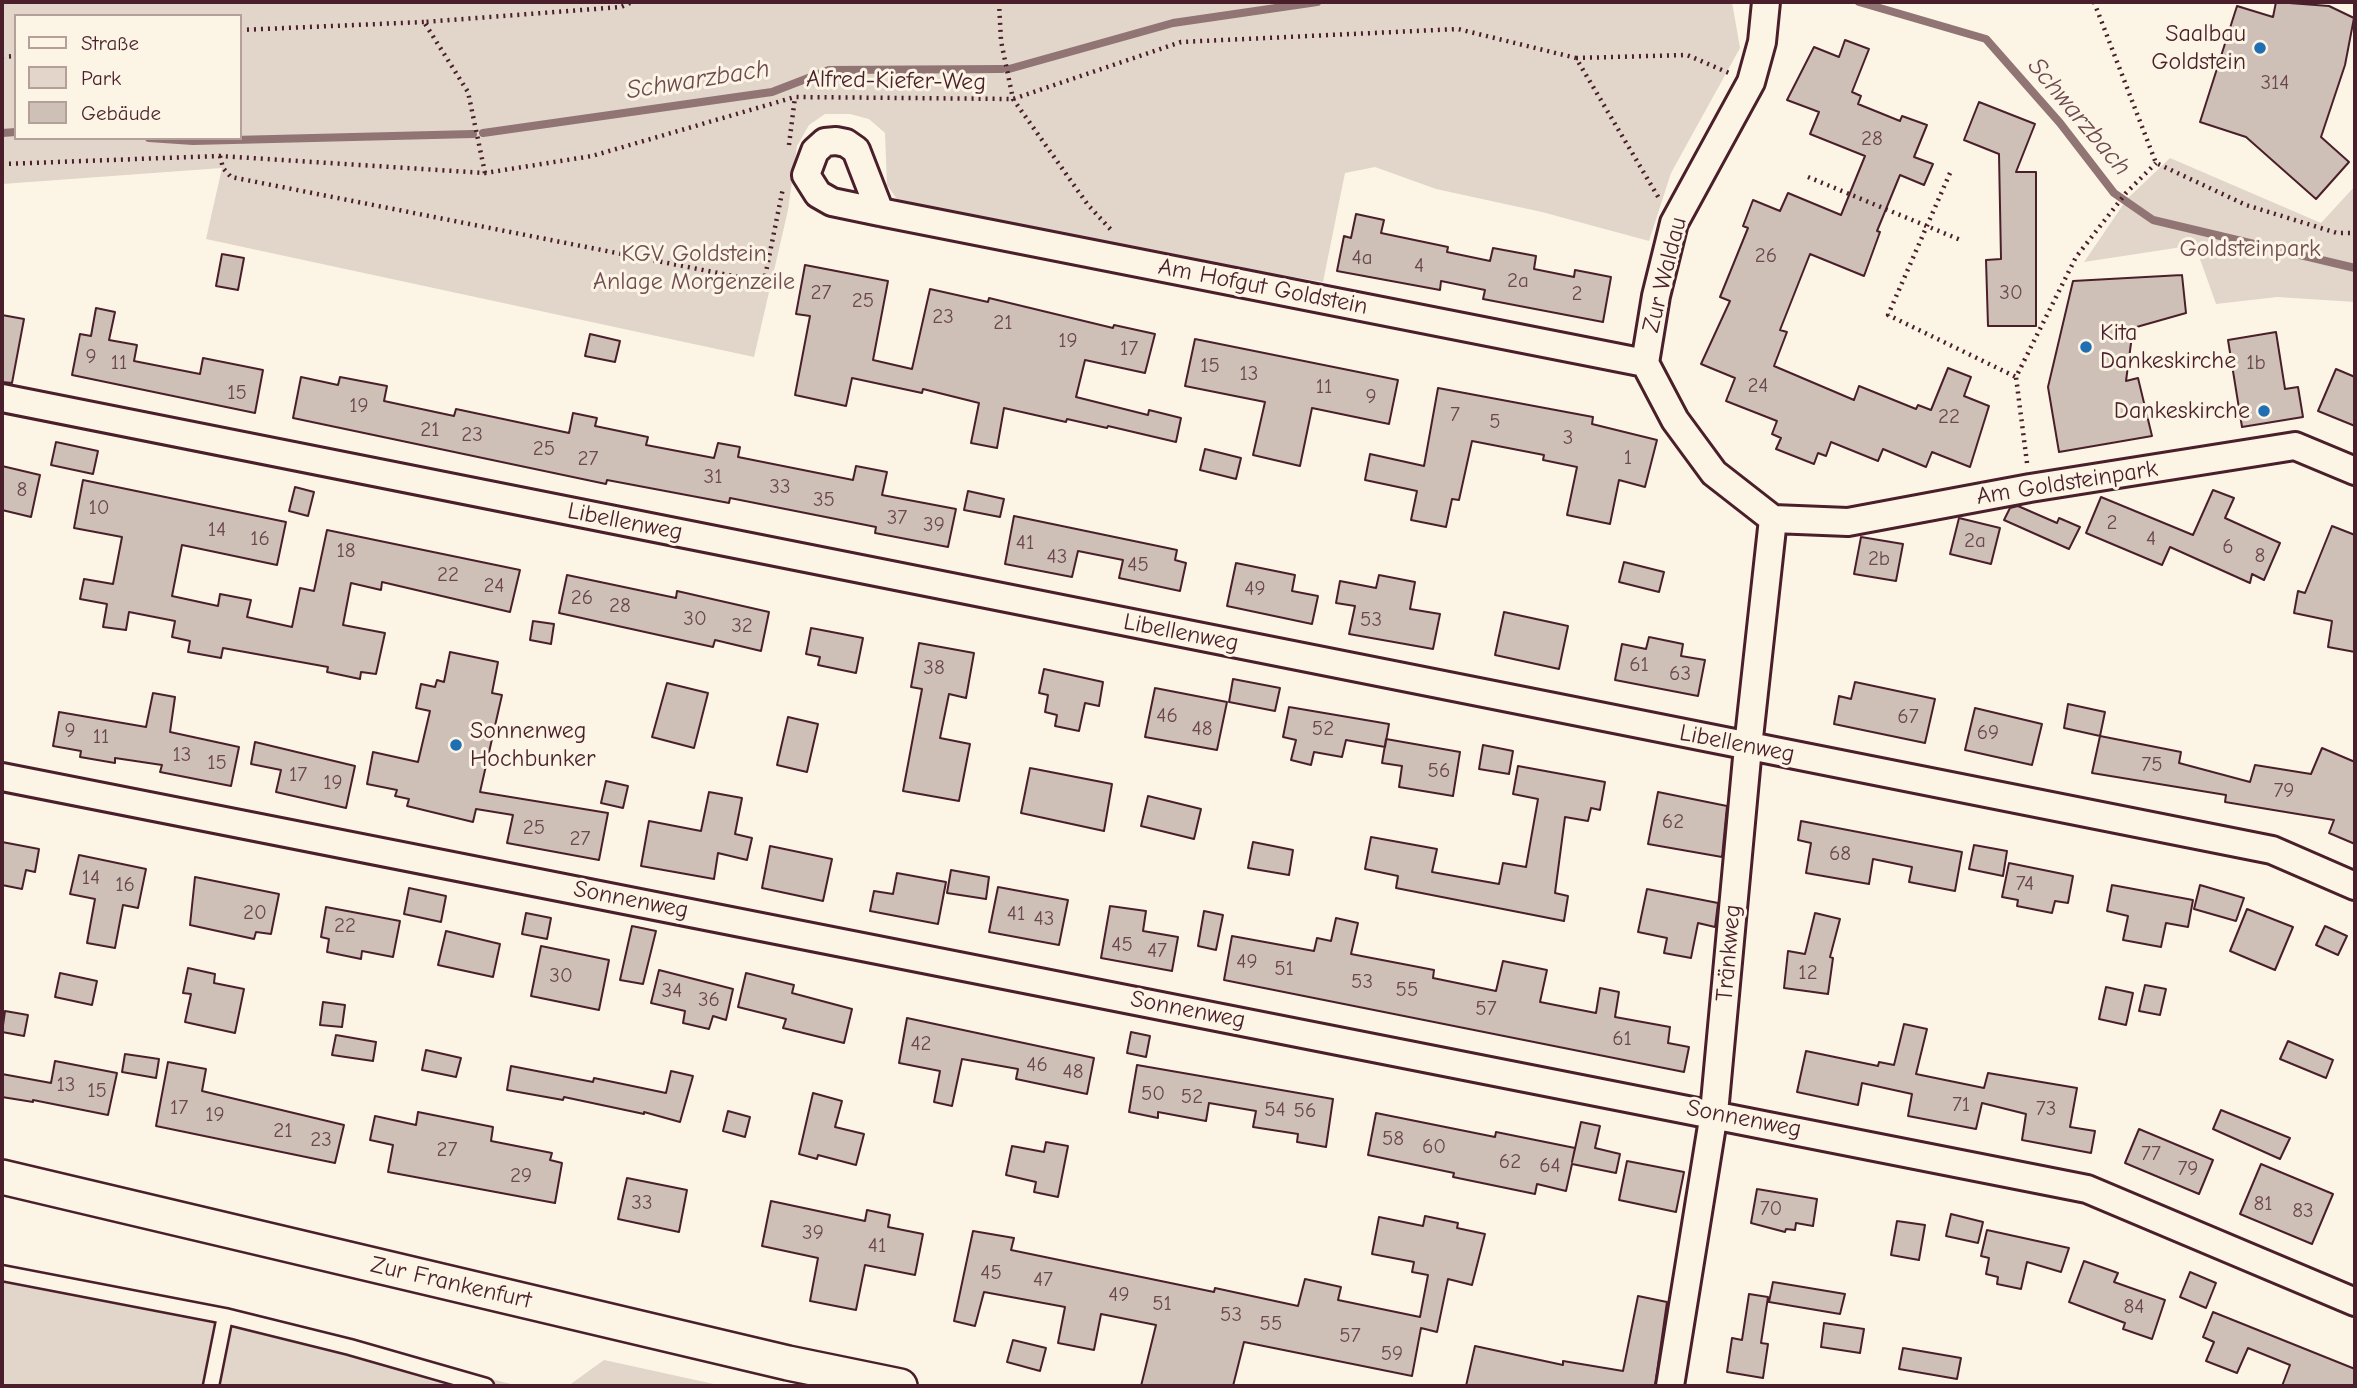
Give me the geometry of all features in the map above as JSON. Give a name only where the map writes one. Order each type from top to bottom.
[{"type":"street","name":"Zur Waldau","points":[[1766,2],[1762,42],[1751,82],[1674,223],[1656,296],[1645,363],[1675,420],[1714,473],[1773,519]]},
{"type":"street","name":"Am Hofgut Goldstein","points":[[880,212],[1645,363]]},
{"type":"street","name":"Libellenweg","points":[[2,397],[2272,850],[2355,886]]},
{"type":"street","name":"Am Goldsteinpark","points":[[1773,519],[1848,522],[2030,488],[2295,446],[2355,471]]},
{"type":"street","name":"Tränkweg","points":[[1670,1386],[1714,1113],[1748,747],[1773,519]]},
{"type":"street","name":"Sonnenweg","points":[[2,777],[1714,1113],[2087,1189],[2355,1303]]},
{"type":"street","name":"Zur Frankenfurt","points":[[2,1177],[893,1385]]},
{"type":"lane","points":[[2,1273],[225,1316],[350,1346],[486,1386]]},
{"type":"lane","points":[[211,1386],[225,1316]]},
{"type":"path","points":[[242,30],[424,22],[621,7],[632,2]]},
{"type":"path","points":[[999,2],[1000,41],[1013,99],[1088,205],[1143,264]]},
{"type":"path","points":[[2094,2],[2156,163],[2246,205],[2337,233],[2355,233]]},
{"type":"path","points":[[424,22],[468,92],[485,173]]},
{"type":"path","name":"Alfred-Kiefer-Weg","points":[[2,164],[220,156],[485,173],[592,156],[795,97],[1013,99],[1181,42],[1458,29],[1576,58],[1687,54],[1751,82]]},
{"type":"path","points":[[1576,58],[1674,223]]},
{"type":"path","points":[[220,156],[223,168],[231,177],[764,282],[780,209]]},
{"type":"path","points":[[2030,488],[2016,377],[2076,257],[2126,193],[2156,163]]},
{"type":"path","points":[[1950,173],[1888,316],[2016,377]]},
{"type":"path","points":[[1808,177],[1963,242]]},
{"type":"green space","name":"KGV Goldstein Anlage Morgenzeile","points":[[2,2],[1732,2],[1740,48],[1671,173],[1649,241],[1542,212],[1436,189],[1375,167],[1345,173],[1323,282],[1143,252],[910,208],[899,202],[887,185],[885,133],[869,119],[850,114],[825,114],[809,125],[797,146],[788,210],[754,357],[206,239],[222,168],[2,184]]},
{"type":"green space","name":"Goldsteinpark","points":[[2170,158],[2321,223],[2355,186],[2355,302],[2277,297],[2216,304],[2195,245],[2084,262],[2127,199]]},
{"type":"green space","points":[[2,1268],[185,1302],[519,1386],[2,1386]]},
{"type":"green space","points":[[604,1360],[723,1386],[568,1386]]},
{"type":"building","points":[[2276,2],[2329,6],[2354,18],[2345,65],[2321,137],[2349,162],[2316,199],[2246,137],[2200,122],[2237,6],[2273,17]]},
{"type":"building","points":[[1845,40],[1869,49],[1852,92],[1861,96],[1858,104],[1900,121],[1902,116],[1927,125],[1914,157],[1933,164],[1924,185],[1900,175],[1877,231],[1880,232],[1864,276],[1810,254],[1780,330],[1787,332],[1774,366],[1854,400],[1859,386],[1916,409],[1918,405],[1931,410],[1948,368],[1971,377],[1964,396],[1989,406],[1970,467],[1932,452],[1926,467],[1883,449],[1878,461],[1831,442],[1826,456],[1818,453],[1814,464],[1776,449],[1781,438],[1772,434],[1777,421],[1726,401],[1735,378],[1701,364],[1730,301],[1720,297],[1748,228],[1743,226],[1753,200],[1780,211],[1788,193],[1841,215],[1865,156],[1810,134],[1819,112],[1787,100],[1814,47],[1839,57]]},
{"type":"building","points":[[1979,102],[2035,124],[2016,172],[2036,172],[2036,326],[1988,326],[1986,260],[2001,259],[1999,154],[1964,140]]},
{"type":"building","points":[[1356,214],[1384,220],[1381,233],[1448,247],[1447,252],[1490,261],[1493,248],[1536,256],[1534,269],[1574,277],[1575,270],[1611,277],[1603,322],[1483,299],[1485,290],[1441,281],[1440,290],[1337,271],[1344,236],[1351,238]]},
{"type":"building","points":[[222,254],[244,258],[238,290],[216,286]]},
{"type":"building","points":[[805,265],[888,281],[873,360],[912,369],[930,289],[988,302],[989,298],[1113,328],[1114,325],[1155,334],[1145,373],[1085,360],[1076,397],[1148,415],[1149,410],[1181,418],[1176,442],[1108,426],[1107,428],[1067,419],[1066,422],[1004,408],[997,448],[971,443],[979,403],[923,389],[922,393],[852,378],[846,406],[795,395],[810,316],[796,314]]},
{"type":"building","points":[[2182,275],[2186,313],[2133,328],[2126,381],[2138,378],[2152,436],[2059,452],[2048,387],[2073,281]]},
{"type":"building","points":[[96,308],[115,312],[109,340],[137,345],[134,361],[200,374],[203,358],[263,370],[255,413],[72,375],[80,334],[91,336]]},
{"type":"building","points":[[2,315],[24,319],[12,383],[2,382]]},
{"type":"building","points":[[2276,332],[2285,389],[2298,387],[2303,417],[2242,427],[2228,340]]},
{"type":"building","points":[[590,334],[620,341],[615,362],[585,356]]},
{"type":"building","points":[[1195,339],[1398,380],[1389,424],[1312,408],[1300,466],[1253,455],[1265,402],[1185,386]]},
{"type":"building","points":[[2336,369],[2355,377],[2355,426],[2318,411]]},
{"type":"building","points":[[301,377],[338,385],[340,377],[387,386],[384,401],[454,416],[456,409],[569,433],[573,413],[597,418],[595,426],[648,437],[646,445],[714,458],[718,443],[740,447],[738,457],[853,480],[856,466],[887,472],[882,495],[956,509],[948,547],[875,533],[876,527],[730,498],[729,503],[607,480],[606,484],[293,418]]},
{"type":"building","points":[[1438,388],[1593,417],[1592,424],[1657,440],[1645,487],[1619,480],[1610,524],[1567,515],[1577,467],[1543,460],[1544,455],[1472,441],[1459,500],[1452,499],[1446,527],[1411,520],[1417,491],[1365,480],[1370,454],[1424,466]]},
{"type":"building","points":[[56,442],[98,451],[93,474],[51,465]]},
{"type":"building","points":[[1205,449],[1241,458],[1236,479],[1200,470]]},
{"type":"building","points":[[2,466],[40,475],[31,517],[2,510]]},
{"type":"building","points":[[83,480],[286,522],[277,565],[182,545],[172,596],[218,606],[220,594],[251,600],[247,617],[292,627],[300,588],[314,591],[327,530],[520,570],[510,612],[382,582],[381,590],[351,583],[343,625],[385,633],[376,674],[361,672],[360,679],[327,672],[328,667],[223,648],[221,658],[188,652],[190,641],[172,637],[175,621],[129,612],[126,630],[103,627],[107,604],[80,599],[84,579],[113,584],[122,537],[74,528]]},
{"type":"building","points":[[295,487],[314,492],[308,516],[289,511]]},
{"type":"building","points":[[2213,490],[2234,498],[2225,518],[2280,543],[2264,580],[2252,574],[2250,583],[2170,547],[2162,565],[2086,533],[2101,497],[2193,535]]},
{"type":"building","points":[[968,491],[1004,499],[1000,517],[964,510]]},
{"type":"building","points":[[2018,506],[2057,523],[2059,518],[2080,527],[2069,549],[2004,520],[2010,508]]},
{"type":"building","points":[[1014,516],[1177,550],[1175,560],[1186,563],[1180,591],[1119,578],[1123,560],[1078,551],[1072,577],[1005,564]]},
{"type":"building","points":[[1959,518],[2000,528],[1991,564],[1950,554]]},
{"type":"building","points":[[2332,526],[2355,535],[2355,652],[2328,647],[2332,621],[2294,613],[2298,591],[2305,593]]},
{"type":"building","points":[[1861,537],[1903,544],[1896,581],[1854,574]]},
{"type":"building","points":[[1624,562],[1664,572],[1659,592],[1619,582]]},
{"type":"building","points":[[1236,563],[1295,575],[1292,591],[1318,596],[1312,624],[1227,606]]},
{"type":"building","points":[[567,575],[676,598],[677,591],[769,612],[761,651],[715,640],[713,647],[559,613]]},
{"type":"building","points":[[1379,575],[1415,582],[1410,609],[1440,614],[1433,649],[1349,634],[1355,606],[1336,603],[1340,581],[1376,588]]},
{"type":"building","points":[[1504,612],[1568,626],[1559,669],[1495,655]]},
{"type":"building","points":[[533,621],[554,624],[551,644],[530,640]]},
{"type":"building","points":[[811,628],[863,638],[856,673],[818,665],[820,657],[806,654]]},
{"type":"building","points":[[1649,637],[1683,644],[1681,656],[1705,660],[1698,696],[1615,680],[1622,644],[1646,649]]},
{"type":"building","points":[[919,643],[974,653],[966,698],[949,694],[940,738],[970,744],[959,801],[903,791],[922,689],[911,687]]},
{"type":"building","points":[[450,652],[498,662],[492,693],[502,695],[480,792],[608,813],[599,860],[507,843],[513,815],[476,809],[473,822],[407,806],[409,799],[395,796],[397,790],[367,784],[373,752],[418,762],[430,711],[416,708],[421,684],[435,687],[437,680],[444,682]]},
{"type":"building","points":[[1044,669],[1103,682],[1099,706],[1085,703],[1079,731],[1055,726],[1057,715],[1045,712],[1048,695],[1039,693]]},
{"type":"building","points":[[1233,679],[1280,688],[1275,711],[1229,702]]},
{"type":"building","points":[[1855,682],[1935,699],[1925,743],[1834,724],[1839,696],[1851,699]]},
{"type":"building","points":[[667,683],[708,693],[694,748],[652,737]]},
{"type":"building","points":[[1155,688],[1227,702],[1217,750],[1145,737]]},
{"type":"building","points":[[153,693],[175,697],[170,732],[239,747],[231,786],[160,772],[162,765],[115,758],[115,763],[80,757],[81,751],[53,746],[59,712],[146,727]]},
{"type":"building","points":[[2068,704],[2105,712],[2100,736],[2064,728]]},
{"type":"building","points":[[1289,707],[1389,724],[1385,747],[1346,740],[1342,757],[1314,752],[1311,765],[1291,760],[1296,740],[1283,737]]},
{"type":"building","points":[[1975,708],[2042,724],[2032,765],[1965,750]]},
{"type":"building","points":[[788,717],[818,724],[807,772],[777,765]]},
{"type":"building","points":[[2100,736],[2181,752],[2179,763],[2250,782],[2255,765],[2311,774],[2322,748],[2355,762],[2355,844],[2329,833],[2334,820],[2225,802],[2226,795],[2092,773]]},
{"type":"building","points":[[1386,739],[1460,752],[1453,796],[1399,787],[1402,766],[1382,763]]},
{"type":"building","points":[[255,742],[355,766],[346,808],[276,792],[281,770],[251,764]]},
{"type":"building","points":[[1483,745],[1513,751],[1509,774],[1479,769]]},
{"type":"building","points":[[1518,766],[1605,782],[1600,810],[1591,808],[1588,821],[1565,817],[1555,893],[1568,896],[1564,921],[1396,888],[1398,876],[1365,869],[1371,837],[1437,849],[1432,872],[1499,884],[1503,863],[1526,867],[1538,799],[1513,794]]},
{"type":"building","points":[[1030,768],[1112,784],[1104,831],[1021,813]]},
{"type":"building","points":[[606,781],[628,786],[623,808],[601,803]]},
{"type":"building","points":[[709,792],[742,798],[735,834],[752,838],[747,860],[718,853],[714,879],[641,866],[649,821],[701,831]]},
{"type":"building","points":[[1658,792],[1727,806],[1722,857],[1648,844]]},
{"type":"building","points":[[1148,796],[1201,809],[1194,839],[1141,826]]},
{"type":"building","points":[[1801,821],[1962,852],[1955,891],[1909,882],[1912,867],[1873,859],[1869,884],[1806,873],[1811,843],[1798,840]]},
{"type":"building","points":[[2,842],[39,849],[35,872],[26,870],[22,889],[2,885]]},
{"type":"building","points":[[1253,842],[1293,850],[1289,875],[1248,868]]},
{"type":"building","points":[[1974,845],[2007,851],[2003,876],[1969,869]]},
{"type":"building","points":[[770,846],[832,859],[823,901],[762,888]]},
{"type":"building","points":[[79,855],[146,869],[138,908],[123,905],[115,948],[87,943],[95,899],[70,894]]},
{"type":"building","points":[[2009,863],[2073,876],[2068,903],[2055,901],[2052,913],[2017,906],[2018,900],[2002,897]]},
{"type":"building","points":[[951,870],[989,877],[986,899],[947,893]]},
{"type":"building","points":[[897,873],[946,882],[938,924],[870,911],[874,891],[893,894]]},
{"type":"building","points":[[195,877],[279,894],[271,934],[256,932],[254,939],[190,925]]},
{"type":"building","points":[[2112,885],[2193,900],[2188,927],[2166,923],[2161,947],[2123,940],[2128,916],[2107,911]]},
{"type":"building","points":[[2200,885],[2244,898],[2236,921],[2194,909]]},
{"type":"building","points":[[998,887],[1068,900],[1059,945],[989,932]]},
{"type":"building","points":[[409,888],[446,896],[441,922],[404,914]]},
{"type":"building","points":[[1647,889],[1718,903],[1715,927],[1698,923],[1691,958],[1664,953],[1667,938],[1638,932]]},
{"type":"building","points":[[1110,906],[1146,911],[1143,931],[1178,937],[1172,971],[1101,958]]},
{"type":"building","points":[[326,907],[400,921],[393,957],[362,951],[361,959],[327,952],[329,939],[321,937]]},
{"type":"building","points":[[2247,909],[2293,927],[2275,970],[2230,951]]},
{"type":"building","points":[[1204,911],[1223,915],[1216,950],[1198,946]]},
{"type":"building","points":[[526,913],[551,918],[547,939],[522,934]]},
{"type":"building","points":[[1815,913],[1840,919],[1830,957],[1833,958],[1828,994],[1784,988],[1788,951],[1805,954]]},
{"type":"building","points":[[1336,918],[1358,923],[1351,954],[1434,970],[1433,978],[1496,991],[1503,961],[1547,970],[1540,1002],[1596,1013],[1600,988],[1619,992],[1615,1017],[1670,1027],[1668,1043],[1689,1047],[1684,1072],[1224,980],[1232,936],[1314,951],[1317,938],[1331,941]]},
{"type":"building","points":[[632,926],[656,931],[643,984],[620,980]]},
{"type":"building","points":[[2325,926],[2347,936],[2338,955],[2316,945]]},
{"type":"building","points":[[446,931],[500,944],[493,977],[438,965]]},
{"type":"building","points":[[541,946],[609,960],[599,1010],[531,996]]},
{"type":"building","points":[[188,968],[215,974],[214,983],[244,989],[235,1033],[185,1022],[191,994],[183,993]]},
{"type":"building","points":[[659,970],[733,989],[726,1020],[713,1016],[709,1029],[683,1023],[685,1011],[651,1003]]},
{"type":"building","points":[[60,973],[97,981],[92,1005],[55,997]]},
{"type":"building","points":[[746,973],[794,985],[792,993],[852,1009],[844,1043],[783,1028],[786,1019],[738,1007]]},
{"type":"building","points":[[2145,985],[2166,989],[2160,1015],[2139,1011]]},
{"type":"building","points":[[2106,987],[2133,993],[2126,1025],[2099,1019]]},
{"type":"building","points":[[323,1002],[345,1005],[342,1027],[320,1025]]},
{"type":"building","points":[[5,1011],[28,1015],[24,1036],[2,1032]]},
{"type":"building","points":[[907,1018],[1094,1058],[1087,1094],[1016,1079],[1018,1069],[962,1059],[952,1106],[934,1102],[940,1071],[899,1063]]},
{"type":"building","points":[[1904,1024],[1927,1029],[1916,1074],[1984,1088],[1988,1073],[2077,1088],[2070,1127],[2095,1131],[2091,1153],[2022,1140],[2026,1114],[1982,1103],[1976,1129],[1908,1116],[1912,1094],[1862,1083],[1858,1105],[1797,1092],[1806,1051],[1878,1066],[1879,1062],[1894,1065]]},
{"type":"building","points":[[1131,1032],[1150,1036],[1146,1057],[1127,1053]]},
{"type":"building","points":[[336,1035],[376,1042],[373,1061],[332,1055]]},
{"type":"building","points":[[2288,1041],[2333,1060],[2326,1078],[2280,1059]]},
{"type":"building","points":[[426,1050],[461,1058],[456,1077],[422,1070]]},
{"type":"building","points":[[125,1054],[159,1059],[156,1078],[122,1072]]},
{"type":"building","points":[[55,1061],[117,1073],[108,1115],[33,1100],[2,1097],[2,1074],[51,1083]]},
{"type":"building","points":[[168,1062],[206,1069],[202,1091],[344,1125],[335,1163],[156,1126]]},
{"type":"building","points":[[1137,1065],[1333,1099],[1326,1147],[1297,1142],[1298,1134],[1253,1127],[1256,1111],[1209,1103],[1206,1121],[1158,1112],[1158,1118],[1129,1112]]},
{"type":"building","points":[[511,1066],[593,1082],[594,1078],[666,1093],[671,1071],[693,1076],[680,1122],[644,1112],[564,1097],[563,1100],[507,1090]]},
{"type":"building","points":[[813,1093],[842,1101],[835,1127],[864,1134],[856,1165],[818,1155],[817,1159],[799,1154]]},
{"type":"building","points":[[2221,1110],[2290,1138],[2280,1159],[2213,1129]]},
{"type":"building","points":[[728,1111],[750,1117],[745,1137],[723,1131]]},
{"type":"building","points":[[418,1112],[493,1127],[491,1141],[552,1153],[550,1160],[562,1163],[555,1203],[388,1172],[393,1145],[370,1140],[375,1116],[416,1125]]},
{"type":"building","points":[[1376,1113],[1495,1137],[1496,1132],[1575,1148],[1572,1162],[1581,1122],[1600,1126],[1595,1148],[1620,1154],[1616,1173],[1572,1164],[1566,1191],[1537,1184],[1535,1194],[1368,1155]]},
{"type":"building","points":[[2139,1129],[2213,1160],[2199,1194],[2125,1163]]},
{"type":"building","points":[[1046,1142],[1068,1146],[1058,1197],[1034,1192],[1036,1182],[1006,1175],[1012,1146],[1044,1152]]},
{"type":"building","points":[[1627,1161],[1684,1172],[1676,1212],[1619,1200]]},
{"type":"building","points":[[2261,1164],[2333,1194],[2312,1244],[2240,1214]]},
{"type":"building","points":[[627,1178],[687,1190],[679,1232],[618,1219]]},
{"type":"building","points":[[1757,1189],[1817,1199],[1813,1226],[1796,1223],[1795,1230],[1786,1229],[1785,1232],[1751,1223]]},
{"type":"building","points":[[771,1201],[865,1221],[867,1210],[890,1215],[888,1227],[923,1234],[915,1275],[865,1265],[856,1310],[810,1301],[818,1258],[762,1246]]},
{"type":"building","points":[[1951,1214],[1983,1222],[1978,1243],[1946,1236]]},
{"type":"building","points":[[1425,1216],[1458,1223],[1457,1228],[1485,1234],[1472,1285],[1448,1279],[1437,1332],[1421,1328],[1412,1376],[1244,1342],[1233,1386],[1141,1386],[1156,1325],[1101,1314],[1094,1350],[1058,1343],[1065,1307],[984,1292],[975,1326],[954,1321],[973,1231],[1014,1238],[1011,1250],[1214,1292],[1215,1288],[1298,1306],[1305,1279],[1341,1287],[1338,1300],[1420,1317],[1428,1275],[1412,1272],[1414,1262],[1372,1254],[1379,1217],[1423,1226]]},
{"type":"building","points":[[1897,1221],[1925,1225],[1919,1260],[1891,1255]]},
{"type":"building","points":[[1987,1230],[2069,1248],[2061,1272],[2027,1262],[2021,1289],[1997,1284],[1998,1277],[1986,1274],[1989,1258],[1981,1256]]},
{"type":"building","points":[[2084,1261],[2118,1273],[2114,1282],[2165,1300],[2152,1339],[2123,1329],[2125,1323],[2069,1302]]},
{"type":"building","points":[[2190,1272],[2216,1283],[2206,1308],[2180,1297]]},
{"type":"building","points":[[1773,1282],[1845,1294],[1840,1314],[1769,1302]]},
{"type":"building","points":[[1749,1294],[1768,1297],[1761,1343],[1768,1344],[1763,1378],[1727,1372],[1732,1338],[1742,1340]]},
{"type":"building","points":[[1638,1296],[1667,1302],[1655,1386],[1466,1386],[1475,1346],[1563,1365],[1563,1361],[1623,1371]]},
{"type":"building","points":[[2213,1312],[2355,1369],[2355,1386],[2282,1386],[2290,1365],[2248,1348],[2237,1373],[2206,1361],[2214,1342],[2203,1337]]},
{"type":"building","points":[[1824,1323],[1864,1329],[1860,1353],[1821,1347]]},
{"type":"building","points":[[1013,1340],[1046,1348],[1040,1371],[1007,1362]]},
{"type":"building","points":[[1903,1348],[1961,1358],[1957,1379],[1899,1369]]},
{"type":"waterway","name":"Schwarzbach","points":[[1009,69],[1173,23],[1317,2]]},
{"type":"waterway","name":"Schwarzbach","points":[[1859,2],[1986,39],[2060,123],[2114,193],[2153,220],[2355,268]]},
{"type":"waterway","name":"Schwarzbach","points":[[483,133],[772,92],[829,70],[1002,69]]},
{"type":"waterway","name":"Schwarzbach","points":[[2,133],[14,132]]},
{"type":"waterway","name":"Schwarzbach","points":[[242,140],[473,134]]},
{"type":"waterway","name":"Schwarzbach","points":[[178,140],[233,140]]},
{"type":"place","name":"Saalbau Goldstein","points":[[2260,48]]},
{"type":"place","name":"Kita Dankeskirche","points":[[2086,347]]},
{"type":"place","name":"Dankeskirche","points":[[2264,411]]},
{"type":"place","name":"Sonnenweg Hochbunker","points":[[456,745]]}]
